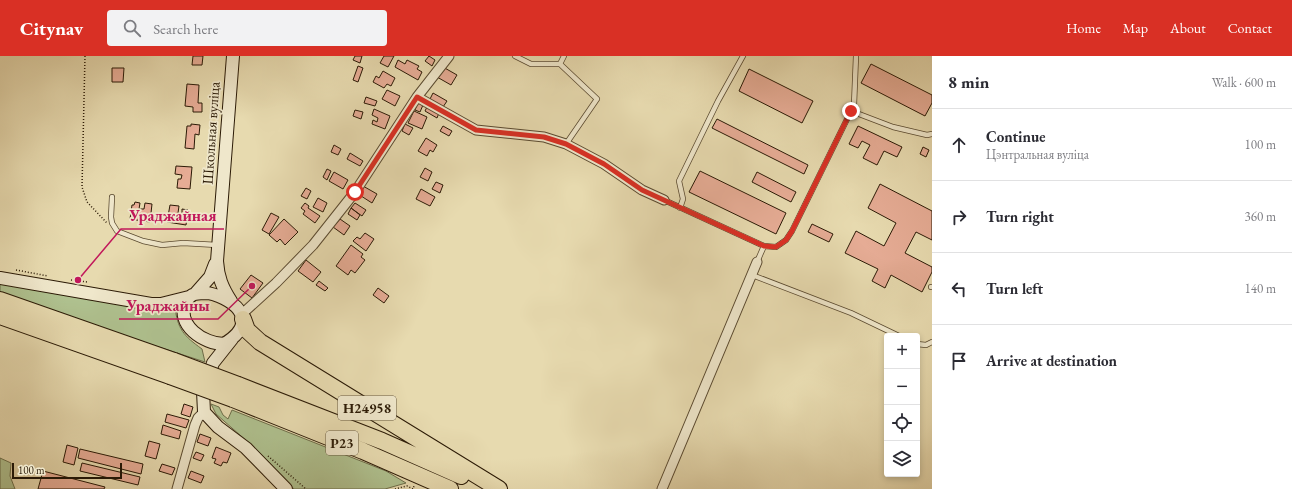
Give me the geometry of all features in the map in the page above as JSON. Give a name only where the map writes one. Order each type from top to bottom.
[{"type":"highway","name":"Р23","points":[[0,300],[236,392],[382,441],[492,489]]},
{"type":"highway","name":"Р23","points":[[0,316],[172,368]]},
{"type":"highway","name":"Н24958","points":[[243,317],[247,330],[260,342],[499,489]]},
{"type":"highway","name":"Р23","points":[[236,392],[450,489]]},
{"type":"street","name":"Школьная вуліца","points":[[217,261],[234,56]]},
{"type":"street","points":[[197,334],[217,344],[224,344],[240,332],[243,317],[313,245],[355,192],[417,97],[449,56]]},
{"type":"street","points":[[417,97],[476,130],[538,136],[566,144],[594,157],[642,190],[664,200]]},
{"type":"street","name":"Н24958","points":[[192,296],[210,277],[217,261]]},
{"type":"street","name":"Н24958","points":[[217,261],[218,276],[222,288],[243,317]]},
{"type":"street","points":[[662,489],[757,262]]},
{"type":"street","name":"Н24958","points":[[0,278],[151,304],[162,304],[208,293],[230,301]]},
{"type":"street","points":[[192,296],[184,308],[184,315],[190,328],[197,334],[210,351],[213,363]]},
{"type":"street","points":[[232,339],[213,363],[203,391],[204,412],[218,427],[246,448],[286,489]]},
{"type":"street","points":[[177,489],[195,425],[198,418],[204,412]]},
{"type":"lane","points":[[515,56],[531,64],[560,64],[597,98],[566,144]]},
{"type":"lane","points":[[560,64],[564,56]]},
{"type":"lane","points":[[680,208],[683,200],[679,180],[718,101],[743,56]]},
{"type":"lane","points":[[664,200],[764,246],[776,247],[786,240],[792,231],[854,105],[855,57]]},
{"type":"lane","points":[[851,111],[893,127],[927,135],[932,134]]},
{"type":"lane","points":[[112,197],[111,217],[118,231],[143,241],[162,244],[183,242],[219,246]]},
{"type":"lane","points":[[757,262],[764,246]]},
{"type":"lane","points":[[752,276],[851,313],[893,333]]},
{"type":"lane","points":[[920,344],[926,345],[932,342]]},
{"type":"path","points":[[85,56],[82,187],[88,202],[103,220],[118,231]]},
{"type":"path","points":[[266,454],[306,489]]},
{"type":"path","points":[[395,489],[407,486],[413,489],[419,476]]},
{"type":"green space","points":[[0,283],[175,306],[182,331],[190,340],[202,349],[205,362],[69,318],[0,293]]},
{"type":"green space","points":[[211,404],[219,407],[223,415],[228,419],[232,410],[386,471],[406,483],[385,489],[294,489],[257,450],[216,414]]},
{"type":"green space","points":[[0,458],[11,463],[10,476],[15,489],[0,489]]},
{"type":"building","points":[[193,56],[203,56],[202,65],[192,65]]},
{"type":"building","points":[[355,56],[362,56],[360,63],[353,60]]},
{"type":"building","points":[[384,56],[394,56],[388,67],[380,63]]},
{"type":"building","points":[[429,56],[435,60],[432,66],[425,61]]},
{"type":"building","points":[[398,60],[405,64],[407,60],[419,66],[417,69],[422,72],[418,80],[395,67]]},
{"type":"building","points":[[871,64],[932,95],[932,103],[925,116],[861,83]]},
{"type":"building","points":[[358,66],[363,68],[358,82],[353,80]]},
{"type":"building","points":[[443,67],[457,75],[451,85],[437,77]]},
{"type":"building","points":[[112,68],[124,68],[123,82],[112,82]]},
{"type":"building","points":[[749,69],[813,101],[802,123],[739,91]]},
{"type":"building","points":[[383,71],[395,78],[391,86],[387,84],[384,88],[373,82],[376,76],[379,78]]},
{"type":"building","points":[[187,84],[199,85],[198,103],[202,103],[202,112],[193,112],[193,107],[185,106]]},
{"type":"building","points":[[387,90],[400,96],[395,106],[382,99]]},
{"type":"building","points":[[433,93],[447,101],[443,107],[430,99]]},
{"type":"building","points":[[366,97],[377,101],[375,106],[364,103]]},
{"type":"building","points":[[418,102],[423,105],[420,112],[415,110]]},
{"type":"building","points":[[427,107],[439,113],[437,118],[425,111]]},
{"type":"building","points":[[374,109],[390,116],[385,129],[372,124],[373,120],[377,122],[378,118],[372,115]]},
{"type":"building","points":[[355,110],[363,112],[361,119],[353,116]]},
{"type":"building","points":[[414,111],[427,117],[422,129],[408,123]]},
{"type":"building","points":[[717,119],[808,165],[804,174],[712,128]]},
{"type":"building","points":[[191,124],[200,125],[199,135],[195,134],[194,149],[185,148],[187,126],[191,126]]},
{"type":"building","points":[[405,124],[413,128],[409,135],[402,131]]},
{"type":"building","points":[[443,126],[452,131],[449,136],[440,131]]},
{"type":"building","points":[[858,126],[902,147],[897,157],[884,151],[877,165],[863,158],[870,145],[862,141],[858,148],[849,144]]},
{"type":"building","points":[[426,138],[437,145],[433,152],[430,150],[427,156],[418,151]]},
{"type":"building","points":[[334,145],[341,149],[338,155],[331,152]]},
{"type":"building","points":[[923,147],[929,150],[926,157],[920,154]]},
{"type":"building","points":[[350,153],[363,161],[360,166],[347,159]]},
{"type":"building","points":[[176,166],[192,167],[190,189],[177,188],[178,179],[181,179],[182,175],[175,174]]},
{"type":"building","points":[[425,168],[432,172],[428,181],[420,177]]},
{"type":"building","points":[[327,169],[331,171],[327,180],[323,177]]},
{"type":"building","points":[[700,171],[786,213],[776,234],[689,192]]},
{"type":"building","points":[[334,172],[348,180],[343,189],[329,181]]},
{"type":"building","points":[[757,172],[796,192],[791,202],[752,182]]},
{"type":"building","points":[[436,182],[443,185],[440,193],[432,189]]},
{"type":"building","points":[[880,184],[932,211],[932,240],[916,232],[905,253],[932,267],[932,272],[922,292],[891,275],[885,288],[872,281],[878,269],[845,253],[856,231],[884,246],[896,223],[868,208]]},
{"type":"building","points":[[363,186],[377,194],[372,203],[358,194]]},
{"type":"building","points":[[306,188],[311,191],[307,199],[301,196]]},
{"type":"building","points":[[421,189],[435,197],[430,206],[416,199]]},
{"type":"building","points":[[318,198],[327,203],[323,212],[313,207]]},
{"type":"building","points":[[135,202],[140,203],[139,209],[144,209],[145,203],[152,204],[150,222],[130,219],[132,205],[134,205]]},
{"type":"building","points":[[305,203],[309,206],[308,208],[320,216],[315,223],[303,214],[305,211],[301,208]]},
{"type":"building","points":[[355,203],[366,210],[362,216],[351,208]]},
{"type":"building","points":[[170,205],[179,206],[178,213],[182,214],[182,209],[188,210],[186,225],[167,222]]},
{"type":"building","points":[[351,208],[360,215],[357,220],[348,214]]},
{"type":"building","points":[[271,213],[279,217],[269,234],[262,230]]},
{"type":"building","points":[[284,219],[298,232],[285,245],[280,239],[277,242],[269,235]]},
{"type":"building","points":[[340,219],[350,226],[344,235],[333,227]]},
{"type":"building","points":[[812,224],[833,234],[829,242],[808,232]]},
{"type":"building","points":[[365,233],[374,239],[366,251],[353,241],[357,237],[360,239]]},
{"type":"building","points":[[351,245],[363,254],[361,257],[365,260],[355,273],[351,270],[348,275],[336,266]]},
{"type":"building","points":[[306,260],[321,272],[313,282],[298,271]]},
{"type":"building","points":[[251,275],[263,283],[252,298],[240,289]]},
{"type":"building","points":[[319,281],[328,288],[325,291],[316,285]]},
{"type":"building","points":[[378,288],[389,296],[384,303],[373,295]]},
{"type":"building","points":[[184,404],[193,407],[190,417],[181,414]]},
{"type":"building","points":[[167,414],[189,420],[186,428],[165,422]]},
{"type":"building","points":[[163,425],[181,431],[179,439],[161,434]]},
{"type":"building","points":[[200,434],[211,438],[208,446],[197,442]]},
{"type":"building","points":[[149,441],[160,444],[156,459],[145,456]]},
{"type":"building","points":[[67,445],[78,448],[74,465],[63,462]]},
{"type":"building","points":[[216,447],[231,453],[227,463],[223,462],[221,466],[214,463],[216,459],[212,458]]},
{"type":"building","points":[[80,449],[143,464],[141,474],[78,458]]},
{"type":"building","points":[[196,452],[204,455],[201,461],[193,458]]},
{"type":"building","points":[[82,463],[140,477],[138,485],[80,471]]},
{"type":"building","points":[[162,464],[175,468],[172,475],[159,471]]},
{"type":"building","points":[[43,471],[105,487],[104,489],[38,489]]},
{"type":"building","points":[[191,471],[204,476],[201,483],[188,478]]},
{"type":"place","name":"Ураджайная","points":[[78,280]]},
{"type":"place","name":"Ураджайны","points":[[252,286]]},
{"type":"route","points":[[355,192],[417,97],[476,130],[525,134],[544,137],[566,144],[588,154],[642,190],[764,246],[776,247],[786,240],[792,231],[851,111]]}]
